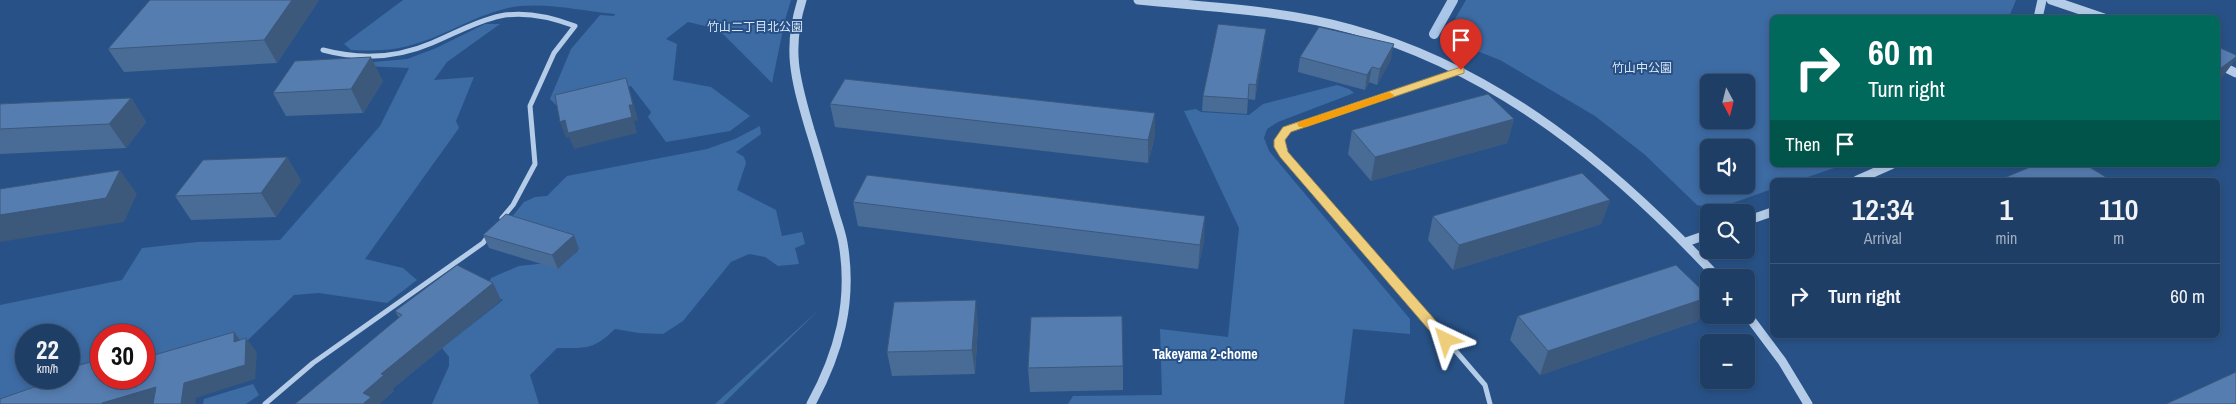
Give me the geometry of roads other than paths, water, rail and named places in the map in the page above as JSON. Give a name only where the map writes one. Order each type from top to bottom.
[{"type":"street","points":[[802,0],[795,22],[792,54],[798,89],[843,242],[847,282],[841,334],[825,379],[811,404]]},
{"type":"street","points":[[1138,0],[1308,19],[1396,42],[1461,70],[1525,109],[1634,191],[1686,242],[1710,269]]},
{"type":"street","points":[[2039,15],[2042,0]]},
{"type":"street","points":[[2051,0],[2095,15]]},
{"type":"street","points":[[323,50],[338,55],[368,58],[402,52],[430,44],[465,27],[502,16],[548,16],[575,26],[554,53],[530,106],[535,164],[513,205],[501,220]]},
{"type":"street","points":[[2220,65],[2236,73]]},
{"type":"street","points":[[1461,70],[1287,130],[1279,140],[1280,147],[1485,385],[1490,404]]},
{"type":"street","points":[[1862,178],[1886,167]]},
{"type":"street","points":[[1755,218],[1770,213]]},
{"type":"street","points":[[264,404],[313,364],[483,243],[495,228]]},
{"type":"street","points":[[1686,242],[1700,237]]},
{"type":"street","points":[[1754,324],[1782,361],[1808,404]]},
{"type":"waterway","points":[[1434,34],[1453,0]]},
{"type":"district","name":"Takeyama 2-chome","points":[[1205,354]]},
{"type":"park label","name":"竹山二丁目北公園","points":[[755,27]]},
{"type":"park label","name":"竹山中公園","points":[[1642,68]]}]
